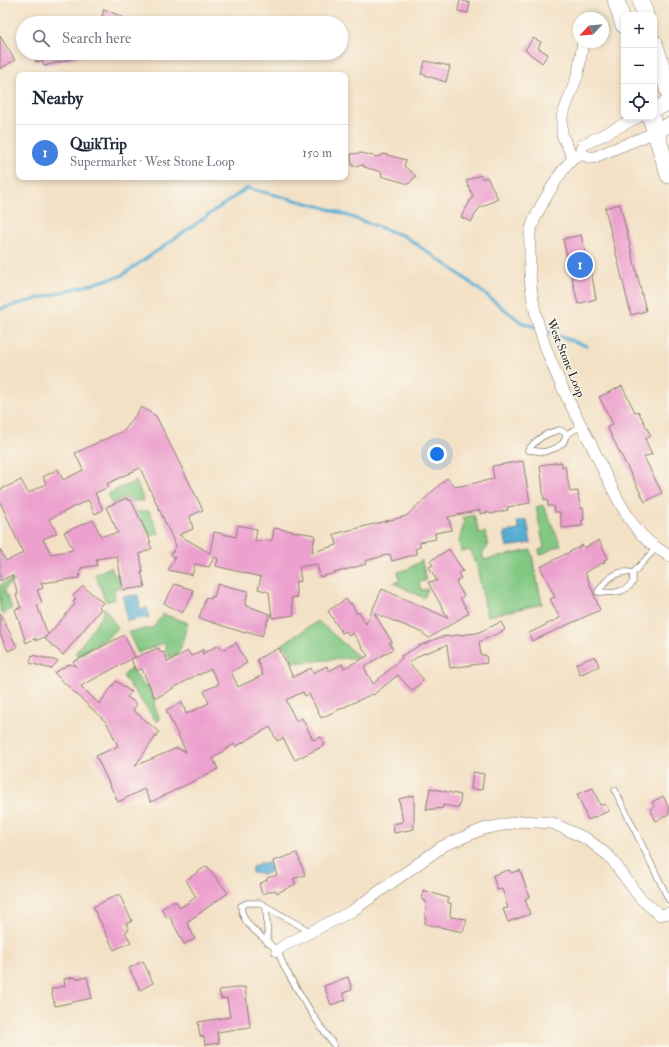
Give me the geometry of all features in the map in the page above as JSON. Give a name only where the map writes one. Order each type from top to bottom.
[{"type":"main road","points":[[616,0],[621,16]]},
{"type":"main road","points":[[641,0],[644,12]]},
{"type":"main road","points":[[656,48],[669,92]]},
{"type":"main road","points":[[657,108],[669,103]]},
{"type":"main road","points":[[658,125],[669,175]]},
{"type":"street","points":[[582,48],[578,74],[562,117],[562,135],[576,156],[592,158],[658,125]]},
{"type":"street","name":"West Stone Loop","points":[[632,120],[583,145],[576,156],[554,182],[531,231],[529,269],[532,303],[546,347],[582,426],[633,525],[647,540],[669,556]]},
{"type":"street","points":[[277,951],[283,946],[352,911],[443,846],[483,829],[522,821],[552,823],[587,839],[610,857],[640,898],[660,915],[669,913]]},
{"type":"lane","points":[[567,434],[560,430],[549,432],[536,440],[528,450],[544,452],[556,448],[563,443],[567,434],[582,426]]},
{"type":"lane","points":[[633,573],[626,571],[617,573],[606,580],[598,592],[616,593],[625,590],[633,582],[633,573],[657,547]]},
{"type":"lane","points":[[615,790],[669,900]]},
{"type":"lane","points":[[311,932],[260,903],[247,903],[241,906],[241,912],[250,926],[277,951],[283,966],[314,1018],[334,1045]]},
{"type":"lane","points":[[266,907],[268,943]]},
{"type":"green space","points":[[136,481],[144,501],[128,501],[126,498],[112,504],[107,494]]},
{"type":"green space","points":[[543,505],[561,545],[540,555],[539,550],[544,548],[536,507]]},
{"type":"green space","points":[[149,511],[159,533],[151,536],[145,530],[136,512]]},
{"type":"green space","points":[[474,515],[479,533],[485,532],[488,547],[482,553],[484,560],[531,550],[542,604],[487,616],[476,562],[474,562],[471,550],[461,552],[459,541],[464,524],[462,518]]},
{"type":"green space","points":[[422,560],[426,581],[419,582],[421,590],[428,589],[424,598],[394,583],[400,580],[398,572],[408,569]]},
{"type":"green space","points":[[111,567],[114,575],[118,575],[122,588],[114,588],[115,599],[106,602],[95,574]]},
{"type":"green space","points":[[13,579],[14,581],[4,589],[12,608],[3,615],[0,610],[0,585]]},
{"type":"green space","points":[[104,607],[118,628],[107,638],[79,656],[75,654],[103,614]]},
{"type":"green space","points":[[163,614],[188,623],[179,653],[169,658],[164,643],[138,653],[128,632],[153,628]]},
{"type":"green space","points":[[318,621],[359,657],[292,663],[289,650],[281,645]]},
{"type":"green space","points":[[131,668],[145,687],[148,686],[156,704],[154,705],[160,719],[157,722],[123,676]]},
{"type":"water","points":[[527,520],[531,543],[507,547],[504,532],[519,530],[517,522]]},
{"type":"water","points":[[138,595],[140,609],[147,608],[149,617],[127,621],[123,596]]},
{"type":"water","points":[[260,863],[269,863],[271,865],[271,871],[265,874],[252,873],[252,867]]},
{"type":"building","points":[[460,0],[470,3],[468,13],[458,11]]},
{"type":"building","points":[[104,9],[120,16],[102,16]]},
{"type":"building","points":[[0,36],[15,60],[0,69]]},
{"type":"building","points":[[533,38],[541,42],[538,48],[548,54],[542,63],[525,50]]},
{"type":"building","points":[[42,60],[67,60],[44,66]]},
{"type":"building","points":[[425,61],[450,66],[446,82],[421,74]]},
{"type":"building","points":[[362,153],[377,157],[384,154],[406,160],[404,166],[416,176],[409,184],[381,176],[382,172],[364,167],[364,165],[352,166],[351,154]]},
{"type":"building","points":[[480,175],[483,179],[487,177],[498,199],[479,208],[471,222],[461,217],[473,196],[466,181]]},
{"type":"building","points":[[620,204],[646,311],[631,315],[605,208]]},
{"type":"building","points":[[581,235],[585,251],[588,253],[596,299],[578,304],[563,239]]},
{"type":"building","points":[[622,386],[635,412],[638,411],[651,436],[645,439],[652,454],[644,457],[662,493],[645,502],[607,427],[613,424],[599,397]]},
{"type":"building","points":[[141,407],[156,416],[203,510],[190,516],[193,529],[179,535],[210,553],[214,532],[236,537],[238,525],[257,529],[255,541],[272,540],[274,528],[315,535],[312,552],[337,545],[334,534],[406,516],[447,478],[455,487],[494,479],[492,466],[523,461],[530,503],[507,507],[508,510],[490,514],[489,512],[480,514],[480,510],[448,517],[452,530],[435,533],[436,539],[420,542],[420,547],[415,549],[417,554],[392,561],[390,554],[365,561],[366,564],[320,577],[317,564],[299,567],[301,581],[295,582],[297,597],[291,598],[294,615],[272,618],[269,592],[258,589],[261,577],[216,566],[218,559],[214,557],[209,567],[195,564],[192,575],[168,570],[175,558],[171,555],[176,546],[140,468],[107,484],[109,487],[95,493],[103,510],[95,514],[88,500],[49,519],[57,533],[43,539],[51,554],[73,550],[64,532],[93,520],[101,536],[118,533],[106,507],[127,498],[128,501],[131,500],[151,542],[149,543],[152,548],[140,554],[143,573],[141,572],[145,587],[123,590],[117,556],[96,559],[97,565],[81,568],[79,578],[41,583],[43,588],[37,590],[42,603],[37,605],[48,635],[75,604],[73,602],[76,599],[73,596],[83,586],[103,603],[99,607],[101,609],[63,655],[45,639],[47,636],[35,641],[36,638],[26,643],[15,609],[21,608],[16,595],[18,594],[12,575],[0,581],[0,549],[6,561],[23,553],[0,502],[0,490],[21,480],[28,493],[46,484],[43,477],[58,469],[63,480],[83,470],[75,453],[125,430]]},
{"type":"building","points":[[562,462],[562,467],[565,466],[570,492],[578,491],[580,508],[583,508],[584,520],[582,520],[582,526],[562,528],[560,512],[555,512],[554,506],[548,506],[547,499],[544,500],[540,465]]},
{"type":"building","points":[[599,540],[608,558],[604,560],[605,562],[585,572],[600,610],[532,641],[529,633],[560,618],[550,599],[555,597],[540,567],[583,545],[584,548]]},
{"type":"building","points":[[449,549],[463,571],[458,573],[461,578],[456,582],[464,596],[460,598],[469,613],[429,638],[421,632],[374,613],[392,642],[389,643],[393,649],[364,667],[373,684],[402,658],[401,656],[419,646],[441,637],[477,633],[501,622],[505,630],[479,642],[481,655],[486,655],[487,663],[450,668],[447,645],[420,655],[409,663],[424,680],[412,691],[398,675],[373,695],[372,694],[321,718],[309,694],[305,696],[303,692],[286,700],[296,721],[302,718],[313,740],[321,737],[325,745],[295,760],[283,738],[277,741],[270,727],[235,747],[234,744],[213,758],[218,769],[151,802],[144,789],[118,802],[96,756],[118,746],[107,723],[54,673],[69,664],[77,666],[73,662],[124,635],[135,657],[132,659],[159,648],[161,653],[164,652],[168,662],[188,651],[191,656],[204,649],[202,654],[217,646],[220,646],[222,650],[236,643],[247,663],[231,672],[238,687],[263,675],[257,659],[279,648],[293,677],[311,668],[313,673],[327,666],[329,671],[342,664],[344,668],[368,656],[353,633],[349,636],[346,631],[342,633],[328,611],[346,599],[350,604],[351,603],[357,614],[359,612],[366,624],[382,589],[448,618],[428,582],[437,581],[429,567],[433,565],[430,561]],"holes":[[[131,659],[136,671],[142,669],[154,697],[158,697],[198,674],[199,675],[211,669],[219,684],[204,691],[209,703],[186,714],[182,702],[166,710],[186,752],[177,748],[135,766],[159,732],[133,710],[137,704],[127,697],[131,692],[116,681],[99,704],[81,686]]]},
{"type":"building","points":[[175,584],[193,590],[192,593],[194,593],[182,613],[164,603]]},
{"type":"building","points":[[218,584],[248,591],[245,605],[270,614],[262,636],[246,631],[245,633],[199,618],[206,597],[211,599],[212,596],[214,597]]},
{"type":"building","points":[[0,613],[17,647],[8,651],[0,634]]},
{"type":"building","points":[[32,655],[58,661],[51,669],[30,663]]},
{"type":"building","points":[[595,656],[599,666],[580,675],[576,664]]},
{"type":"building","points":[[473,772],[484,774],[482,790],[471,789]]},
{"type":"building","points":[[430,788],[461,795],[459,808],[443,805],[443,808],[426,810]]},
{"type":"building","points":[[593,788],[600,805],[605,804],[609,811],[588,820],[577,794]]},
{"type":"building","points":[[414,795],[414,829],[394,833],[393,824],[403,822],[399,799]]},
{"type":"building","points":[[663,796],[669,808],[669,814],[656,821],[650,809],[655,807],[652,802]]},
{"type":"building","points":[[297,853],[305,875],[293,879],[296,884],[277,893],[276,890],[262,894],[259,884],[267,880],[267,878],[277,875],[273,861]]},
{"type":"building","points":[[207,866],[228,893],[187,922],[195,939],[184,944],[170,917],[167,918],[161,909],[173,902],[177,902],[180,908],[196,897],[186,880]]},
{"type":"building","points":[[509,870],[511,873],[520,870],[529,897],[525,899],[530,914],[508,922],[503,909],[508,908],[502,889],[497,890],[493,875]]},
{"type":"building","points":[[423,890],[448,898],[448,903],[451,903],[450,917],[467,919],[463,932],[425,924],[426,901],[422,900]]},
{"type":"building","points":[[119,894],[132,921],[126,924],[129,930],[125,932],[131,942],[114,950],[93,907]]},
{"type":"building","points":[[143,961],[153,983],[140,990],[129,968]]},
{"type":"building","points":[[75,977],[76,979],[87,977],[92,998],[55,1006],[51,989],[65,986],[64,979]]},
{"type":"building","points":[[348,977],[352,990],[343,993],[346,1000],[331,1005],[324,986]]},
{"type":"building","points":[[245,987],[250,1027],[217,1032],[219,1043],[205,1045],[204,1037],[200,1036],[198,1022],[230,1017],[227,998],[221,999],[219,990]]},
{"type":"waterway","points":[[0,309],[121,276],[247,188],[323,207],[404,236],[450,267],[521,322],[537,328]]},
{"type":"waterway","points":[[542,330],[587,346]]},
{"type":"place","name":"QuikTrip","points":[[580,265]]}]
